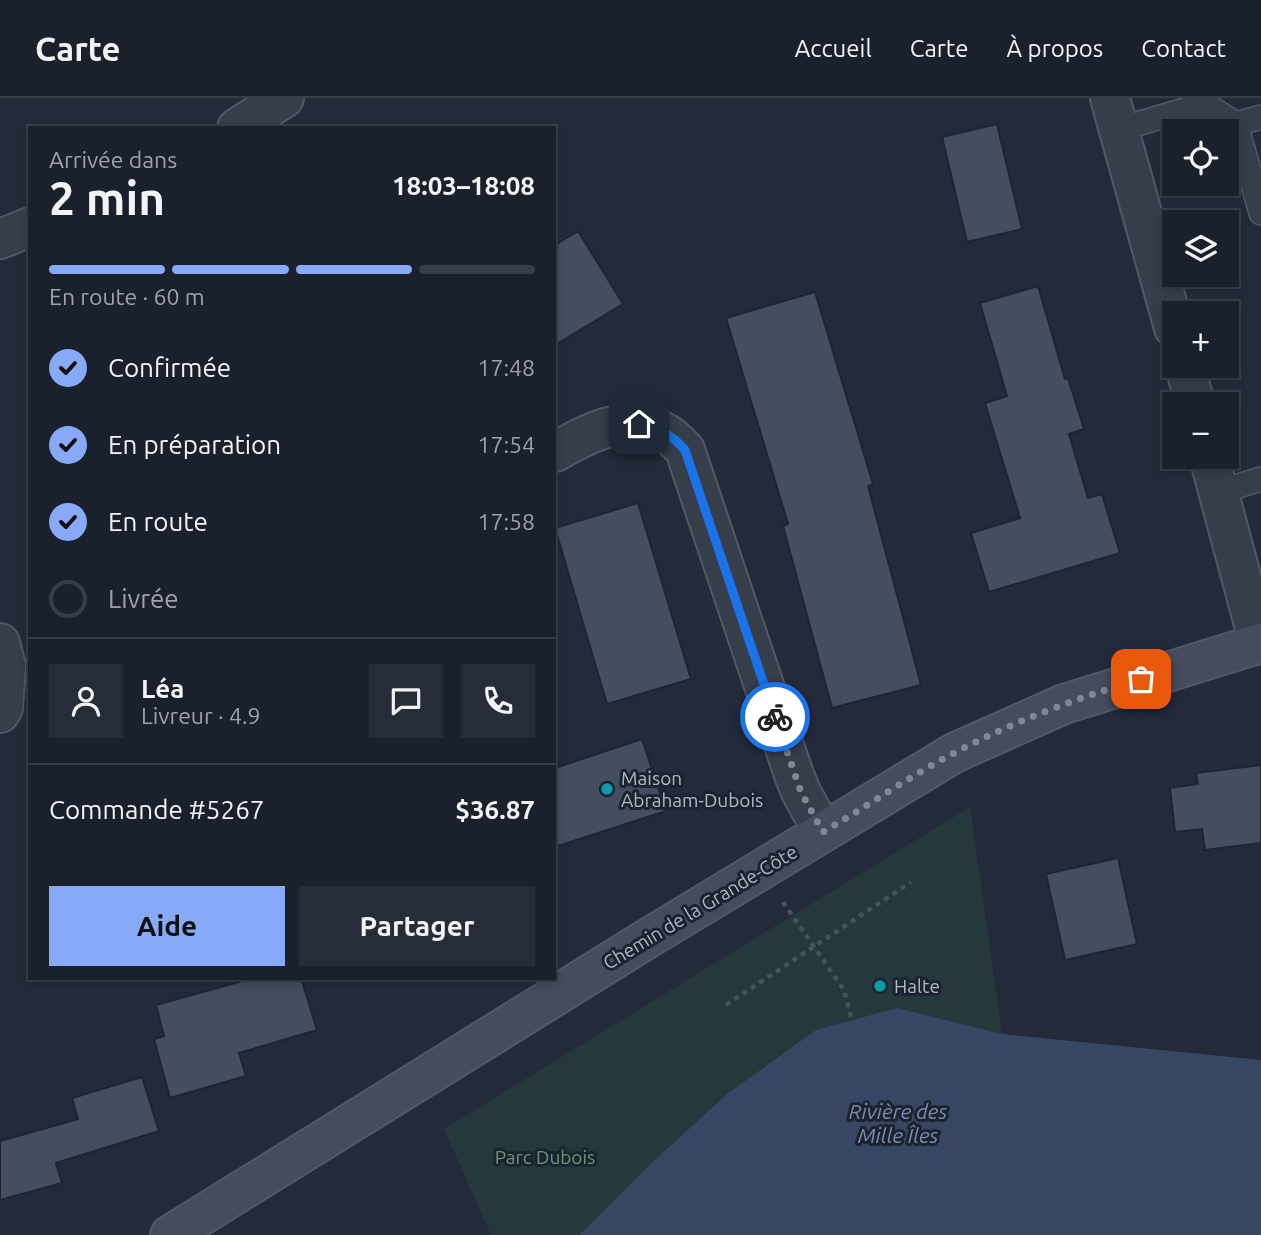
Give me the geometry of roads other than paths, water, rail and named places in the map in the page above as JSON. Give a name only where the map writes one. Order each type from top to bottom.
[{"type":"main road","name":"Chemin de la Grande-Côte","points":[[170,1235],[541,990],[823,832],[954,753],[1024,720],[1104,690],[1260,643]]},
{"type":"street","points":[[240,126],[284,98]]},
{"type":"street","points":[[1115,113],[1167,301]]},
{"type":"street","points":[[0,239],[28,228]]},
{"type":"street","points":[[556,451],[590,431],[607,426],[639,424],[662,430],[685,450],[794,775],[823,832]]},
{"type":"street","points":[[1214,474],[1260,643]]},
{"type":"street","points":[[0,643],[6,666],[3,708],[0,713]]},
{"type":"lane","points":[[1115,113],[1205,104],[1228,119]]},
{"type":"lane","points":[[1239,123],[1261,117]]},
{"type":"lane","points":[[1239,135],[1261,213]]},
{"type":"lane","points":[[1214,474],[1261,479]]},
{"type":"water","name":"Rivière des Mille Îles","points":[[897,1008],[1002,1034],[1261,1060],[1261,1235],[579,1235],[727,1094],[816,1030]]},
{"type":"place","name":"Maison Abraham-Dubois","points":[[607,789]]},
{"type":"place","name":"Halte","points":[[880,986]]},
{"type":"park label","name":"Parc Dubois","points":[[545,1157]]}]
